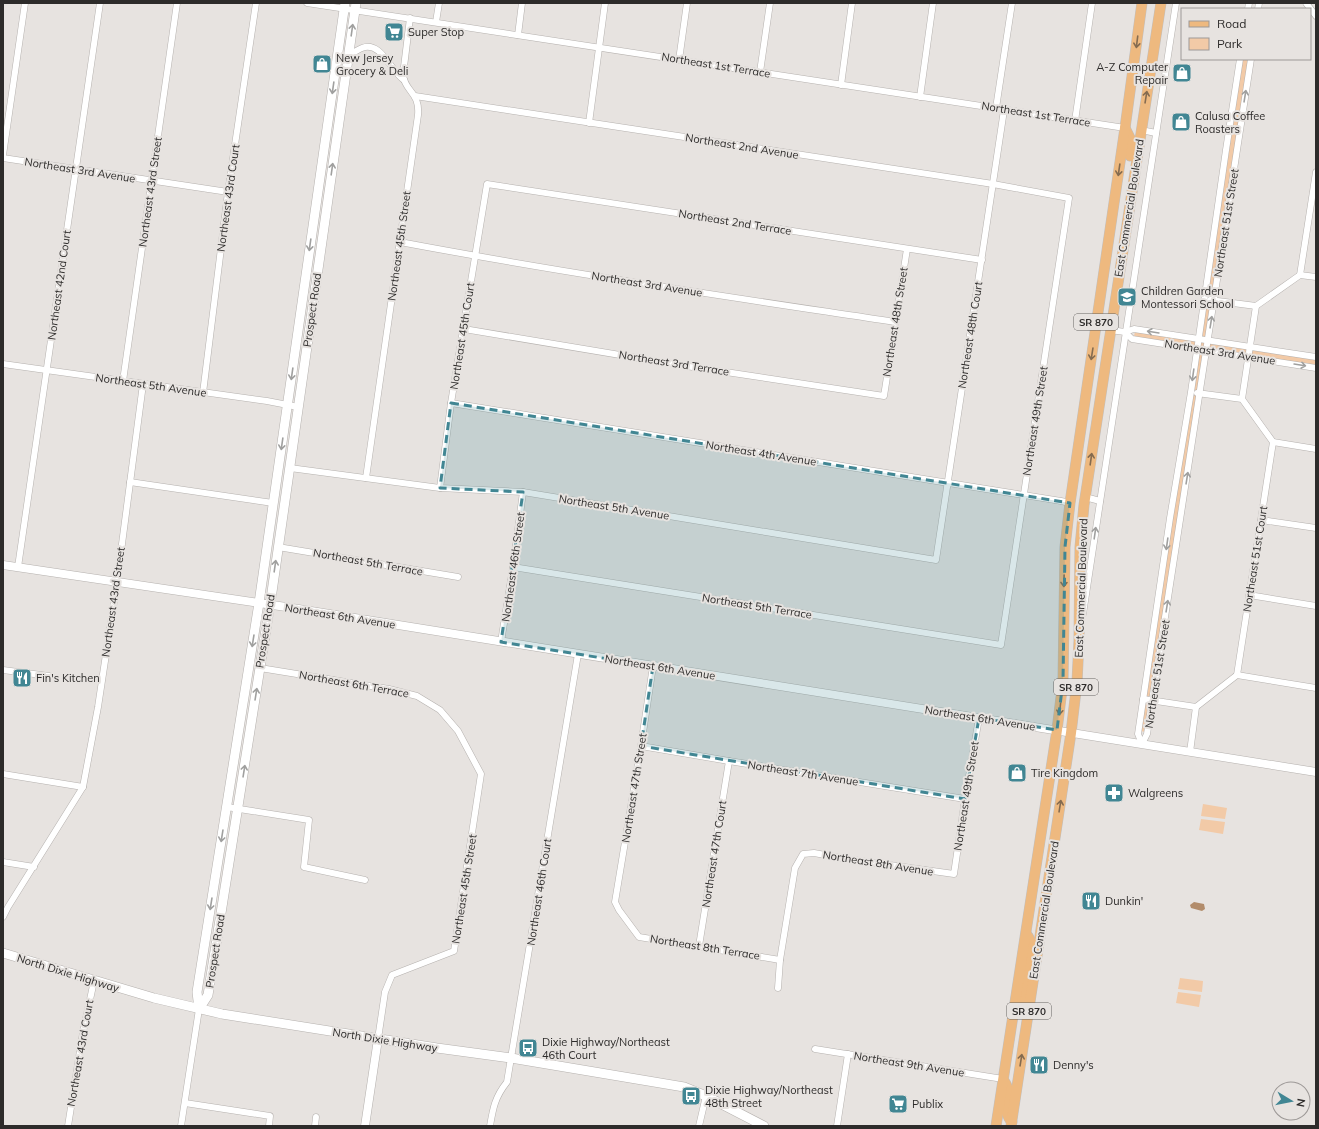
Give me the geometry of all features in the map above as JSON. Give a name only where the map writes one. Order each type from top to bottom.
[{"type":"main road","name":"East Commercial Boulevard","points":[[996,1126],[1057,730],[1063,681],[1065,547],[1070,503],[1142,3]]},
{"type":"main road","name":"East Commercial Boulevard","points":[[1011,1124],[1071,733],[1080,641],[1080,547],[1085,497],[1161,3]]},
{"type":"main road","name":"Prospect Road","points":[[199,1009],[198,989],[259,603],[344,6]]},
{"type":"main road","name":"Prospect Road","points":[[199,1009],[208,995],[270,604],[355,6]]},
{"type":"main road","points":[[1133,73],[1138,79],[1134,119],[1141,130]]},
{"type":"main road","points":[[1125,128],[1131,140],[1125,187],[1126,192],[1131,196]]},
{"type":"main road","points":[[316,206],[326,208]]},
{"type":"main road","points":[[1107,250],[1112,259],[1104,317],[1110,330]]},
{"type":"main road","points":[[1095,331],[1099,336],[1101,345],[1094,396],[1094,400],[1099,406]]},
{"type":"main road","points":[[1080,430],[1083,434],[1084,441],[1078,489],[1080,494],[1085,497]]},
{"type":"main road","points":[[1070,503],[1076,516],[1073,562],[1076,569],[1080,570]]},
{"type":"main road","points":[[1038,853],[1041,867],[1034,922],[1035,928],[1040,936]]},
{"type":"main road","points":[[1026,934],[1031,942],[1024,997],[1024,1003],[1029,1012]]},
{"type":"main road","name":"North Dixie Highway","points":[[3,953],[94,981],[199,1009],[281,1024],[511,1058],[684,1087],[706,1096],[764,1126]]},
{"type":"main road","points":[[1012,1022],[1014,1023],[1016,1031],[1011,1068],[1014,1081],[1017,1085]]},
{"type":"main road","points":[[1003,1079],[1006,1083],[1008,1092],[1006,1113],[1011,1124]]},
{"type":"street","points":[[3,155],[25,3]]},
{"type":"street","name":"Northeast 42nd Court","points":[[18,567],[100,3]]},
{"type":"street","name":"Northeast 43rd Street","points":[[123,382],[177,3]]},
{"type":"street","name":"Northeast 43rd Court","points":[[203,393],[228,192],[256,3]]},
{"type":"street","name":"Northeast 1st Terrace","points":[[307,3],[355,6],[410,18],[1125,128]]},
{"type":"street","points":[[436,22],[440,3]]},
{"type":"street","points":[[518,35],[522,3]]},
{"type":"street","points":[[589,122],[605,3]]},
{"type":"street","points":[[679,60],[687,3]]},
{"type":"street","points":[[760,72],[770,3]]},
{"type":"street","points":[[841,85],[852,3]]},
{"type":"street","points":[[920,97],[933,3]]},
{"type":"street","points":[[996,108],[1012,3]]},
{"type":"street","points":[[1075,120],[1092,3]]},
{"type":"street","points":[[1080,641],[1125,332],[1176,3]]},
{"type":"street","points":[[404,80],[403,72],[410,18]]},
{"type":"street","points":[[348,56],[364,47],[375,49],[383,55],[399,77],[404,80]]},
{"type":"street","name":"Northeast 51st Street","points":[[1142,744],[1138,734],[1170,518],[1191,392],[1240,60]]},
{"type":"street","name":"Northeast 51st Street","points":[[1142,744],[1147,734],[1153,700],[1250,60]]},
{"type":"street","name":"Northeast 45th Street","points":[[366,478],[418,115],[418,103],[404,80]]},
{"type":"street","name":"Northeast 2nd Avenue","points":[[415,96],[993,184],[1069,198]]},
{"type":"street","name":"Northeast 48th Court","points":[[936,560],[1004,110]]},
{"type":"street","points":[[1141,130],[1156,133]]},
{"type":"street","points":[[1226,150],[1237,151]]},
{"type":"street","name":"Northeast 3rd Avenue","points":[[3,158],[228,192]]},
{"type":"street","points":[[1300,275],[1314,199],[1316,172]]},
{"type":"street","name":"Northeast 2nd Terrace","points":[[487,184],[982,260]]},
{"type":"street","name":"Northeast 45th Court","points":[[440,488],[451,403],[487,184]]},
{"type":"street","name":"Northeast 49th Street","points":[[1001,645],[1069,198]]},
{"type":"street","name":"Northeast 3rd Avenue","points":[[400,242],[474,256],[698,293],[895,322]]},
{"type":"street","name":"Northeast 48th Street","points":[[884,396],[907,249]]},
{"type":"street","points":[[1205,299],[1256,306],[1300,275],[1316,277]]},
{"type":"street","points":[[1256,306],[1242,399],[1273,442],[1316,449]]},
{"type":"street","name":"Northeast 3rd Avenue","points":[[1110,330],[1125,332],[1134,328],[1316,357]]},
{"type":"street","name":"Northeast 3rd Terrace","points":[[464,329],[686,366],[884,396]]},
{"type":"street","name":"Northeast 3rd Avenue","points":[[1125,332],[1132,339],[1316,368]]},
{"type":"street","name":"Northeast 5th Avenue","points":[[3,364],[298,407]]},
{"type":"street","name":"Northeast 43rd Street","points":[[3,917],[83,787],[98,707],[117,582],[144,384]]},
{"type":"street","points":[[1191,392],[1242,399]]},
{"type":"street","name":"Northeast 4th Avenue","points":[[451,403],[1070,503]]},
{"type":"street","name":"Northeast 51st Court","points":[[1237,676],[1273,442]]},
{"type":"street","name":"Northeast 5th Avenue","points":[[290,468],[440,488],[523,492],[936,560]]},
{"type":"street","points":[[130,482],[273,503]]},
{"type":"street","name":"Northeast 46th Street","points":[[501,642],[523,492]]},
{"type":"street","points":[[1085,497],[1100,502]]},
{"type":"street","points":[[1170,518],[1181,520]]},
{"type":"street","points":[[1261,520],[1316,528]]},
{"type":"street","name":"Northeast 5th Terrace","points":[[278,547],[458,577]]},
{"type":"street","name":"Northeast 6th Avenue","points":[[3,565],[270,604],[1316,772]]},
{"type":"street","name":"Northeast 5th Terrace","points":[[513,567],[1001,645]]},
{"type":"street","points":[[1250,595],[1316,606]]},
{"type":"street","name":"Northeast 46th Court","points":[[490,1126],[493,1108],[497,1097],[507,1082],[578,654]]},
{"type":"street","name":"Northeast 47th Street","points":[[619,910],[615,902],[641,746],[652,666]]},
{"type":"street","name":"Northeast 6th Terrace","points":[[260,668],[389,689],[417,696],[440,710],[458,731],[481,774]]},
{"type":"street","points":[[3,670],[48,676]]},
{"type":"street","points":[[1190,752],[1196,707],[1237,676],[1316,688]]},
{"type":"street","points":[[1144,699],[1196,707]]},
{"type":"street","name":"Northeast 49th Street","points":[[954,874],[979,718]]},
{"type":"street","name":"Northeast 7th Avenue","points":[[641,746],[965,799]]},
{"type":"street","name":"Northeast 47th Court","points":[[700,946],[729,761]]},
{"type":"street","points":[[3,774],[83,787]]},
{"type":"street","name":"Northeast 45th Street","points":[[365,1126],[386,992],[392,975],[454,951],[481,774]]},
{"type":"street","points":[[227,807],[309,820],[304,867],[365,880]]},
{"type":"street","name":"Northeast 8th Avenue","points":[[780,960],[795,868],[803,854],[814,853],[848,860],[954,874]]},
{"type":"street","points":[[3,862],[34,867]]},
{"type":"street","name":"Northeast 8th Terrace","points":[[619,910],[639,937],[780,960]]},
{"type":"street","points":[[778,988],[780,960]]},
{"type":"street","name":"Northeast 43rd Court","points":[[68,1126],[83,1032],[94,981]]},
{"type":"street","points":[[181,1126],[199,1009]]},
{"type":"street","name":"Northeast 9th Avenue","points":[[815,1049],[1003,1079]]},
{"type":"street","points":[[837,1126],[848,1054]]},
{"type":"street","points":[[699,1126],[706,1096]]},
{"type":"street","points":[[185,1102],[270,1116],[269,1126]]},
{"type":"street","points":[[315,1126],[316,1117]]},
{"type":"highlighted area","points":[[451,403],[1070,503],[1065,547],[1063,681],[1057,730],[979,718],[965,799],[641,746],[653,666],[501,642],[523,492],[440,488]]},
{"type":"green space","points":[[1243,60],[1248,60],[1206,342],[1316,360],[1316,366],[1205,348],[1146,732],[1140,731],[1199,348],[1134,337],[1135,331],[1200,341]]},
{"type":"green space","points":[[1203,804],[1227,808],[1225,819],[1201,816]]},
{"type":"green space","points":[[1201,819],[1225,822],[1223,834],[1199,830]]},
{"type":"green space","points":[[1180,978],[1203,981],[1202,992],[1178,989]]},
{"type":"green space","points":[[1178,992],[1201,995],[1199,1007],[1176,1003]]},
{"type":"shaded area","points":[[1194,902],[1204,904],[1205,909],[1202,911],[1191,908],[1190,905]]},
{"type":"place","name":"Super Stop","points":[[394,32]]},
{"type":"place","name":"New Jersey Grocery & Deli","points":[[322,64]]},
{"type":"place","name":"A-Z Computer Repair","points":[[1182,73]]},
{"type":"place","name":"Calusa Coffee Roasters","points":[[1181,122]]},
{"type":"place","name":"Children Garden Montessori School","points":[[1127,297]]},
{"type":"place","name":"Fin's Kitchen","points":[[22,678]]},
{"type":"place","name":"Tire Kingdom","points":[[1017,773]]},
{"type":"place","name":"Walgreens","points":[[1114,793]]},
{"type":"place","name":"Dunkin'","points":[[1091,901]]},
{"type":"place","name":"Dixie Highway/Northeast 46th Court","points":[[528,1048]]},
{"type":"place","name":"Denny's","points":[[1039,1065]]},
{"type":"place","name":"Dixie Highway/Northeast 48th Street","points":[[691,1096]]},
{"type":"place","name":"Publix","points":[[898,1104]]}]
